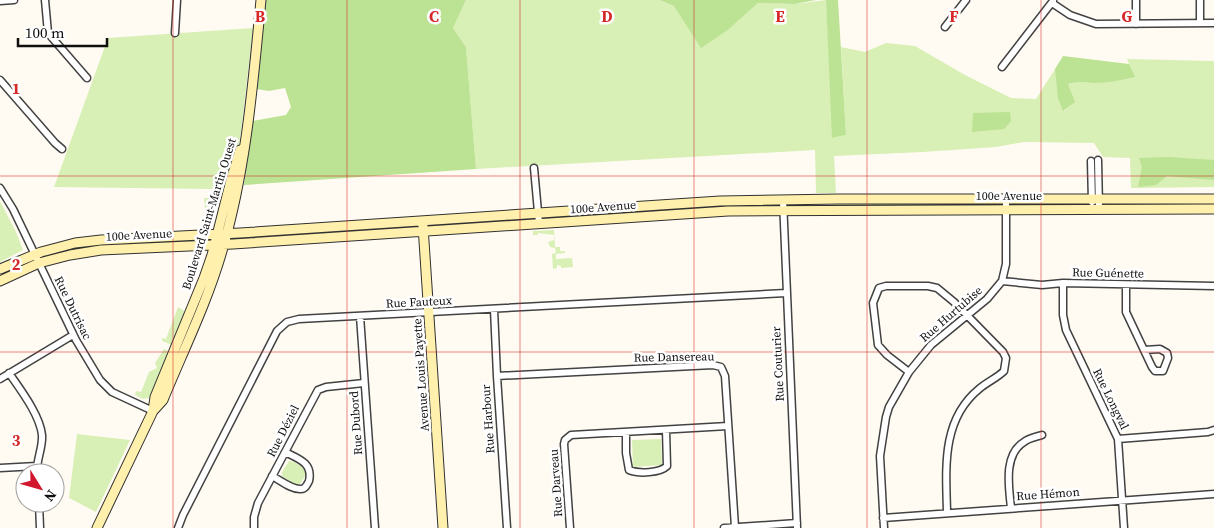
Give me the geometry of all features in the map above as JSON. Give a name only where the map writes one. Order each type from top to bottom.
[{"type":"street","points":[[0,1],[14,0]]},
{"type":"street","points":[[45,0],[48,33],[87,78]]},
{"type":"street","points":[[175,33],[177,0]]},
{"type":"street","name":"Boulevard Saint-Martin Ouest","points":[[97,528],[153,411],[155,397],[219,244],[243,161],[261,0]]},
{"type":"street","points":[[945,27],[966,0]]},
{"type":"street","points":[[1136,0],[1136,24]]},
{"type":"street","points":[[1200,0],[1200,23]]},
{"type":"street","points":[[1002,67],[1053,2],[1070,15],[1096,24],[1214,23]]},
{"type":"street","points":[[0,80],[62,149]]},
{"type":"street","points":[[1094,160],[1096,209]]},
{"type":"street","points":[[534,168],[539,223]]},
{"type":"street","name":"Rue Dutrisac","points":[[0,188],[13,209],[74,335],[97,376],[107,389],[153,411]]},
{"type":"street","points":[[1002,281],[1006,264],[1006,199]]},
{"type":"street","name":"100e Avenue","points":[[0,269],[34,254],[63,246],[101,240],[222,234],[729,200],[1214,199]]},
{"type":"street","name":"Rue Couturier","points":[[783,200],[797,526]]},
{"type":"street","name":"100e Avenue","points":[[0,281],[39,263],[101,250],[712,212],[783,210],[1214,209]]},
{"type":"street","name":"Avenue Louis Payette","points":[[423,221],[443,528]]},
{"type":"street","name":"Rue Guénette","points":[[1002,281],[1042,285],[1063,283],[1214,286]]},
{"type":"street","name":"Rue Hurtubise","points":[[884,528],[880,456],[886,416],[890,406],[909,372],[931,345],[987,299],[1002,281]]},
{"type":"street","name":"Rue Longval","points":[[1063,283],[1063,315],[1066,330],[1118,439],[1124,528]]},
{"type":"street","points":[[1126,285],[1126,312],[1144,350]]},
{"type":"street","points":[[909,372],[887,355],[878,345],[873,303],[879,288],[886,286],[928,286],[937,288],[954,302],[1003,352],[1006,358],[1004,371],[979,389],[967,401],[954,421],[949,440],[946,467],[947,512]]},
{"type":"street","name":"Rue Fauteux","points":[[178,528],[191,498],[259,365],[280,327],[291,320],[786,293]]},
{"type":"street","name":"Rue Harbour","points":[[494,309],[507,528]]},
{"type":"street","name":"Rue Dubord","points":[[360,316],[375,528]]},
{"type":"street","points":[[0,379],[74,335]]},
{"type":"street","name":"Rue Dansereau","points":[[497,376],[717,365],[723,369],[725,376],[735,527]]},
{"type":"street","points":[[9,373],[41,426],[42,442],[38,463]]},
{"type":"street","name":"Rue Déziel","points":[[254,528],[254,518],[258,503],[318,390],[326,386],[364,384]]},
{"type":"street","name":"Rue Darveau","points":[[570,528],[565,440],[571,436],[728,426]]},
{"type":"street","points":[[626,432],[626,453],[629,470],[641,472],[663,470],[667,466],[666,430]]},
{"type":"street","points":[[1118,439],[1214,430]]},
{"type":"street","points":[[1010,508],[1008,476],[1012,457],[1018,446],[1026,440],[1042,435]]},
{"type":"street","points":[[272,476],[298,489],[304,488],[308,484],[310,476],[308,466],[304,461],[285,452]]},
{"type":"street","points":[[0,468],[15,469]]},
{"type":"street","name":"Rue Hémon","points":[[883,518],[1214,494]]},
{"type":"street","points":[[39,513],[40,528]]},
{"type":"street","points":[[724,528],[797,526]]},
{"type":"green space","points":[[265,0],[466,0],[453,28],[466,47],[476,169],[244,185],[253,121],[286,115],[291,107],[285,88],[269,91],[256,89]]},
{"type":"green space","points":[[466,0],[659,0],[729,29],[758,3],[795,4],[826,0],[833,138],[846,135],[841,47],[865,52],[886,43],[915,46],[965,75],[1011,98],[1036,99],[1055,69],[1064,111],[1074,102],[1068,84],[1079,81],[1093,83],[1134,77],[1127,59],[1214,61],[1214,187],[1131,188],[1130,158],[1103,157],[1094,143],[1024,142],[996,147],[834,156],[836,193],[816,193],[815,150],[476,169],[466,47],[453,28]]},
{"type":"green space","points":[[659,0],[816,0],[795,4],[758,3],[729,29],[701,48],[674,6]]},
{"type":"green space","points":[[826,0],[838,0],[846,135],[832,138]]},
{"type":"green space","points":[[253,28],[238,147],[221,187],[210,189],[54,187],[108,38]]},
{"type":"green space","points":[[1063,56],[1129,64],[1135,77],[1104,82],[1068,84],[1075,102],[1063,111],[1058,98],[1055,69]]},
{"type":"green space","points":[[1010,112],[1011,121],[1004,129],[972,132],[973,113]]},
{"type":"green space","points":[[1168,157],[1214,160],[1214,180],[1167,176],[1156,185],[1138,187],[1142,167],[1139,158]]},
{"type":"green space","points":[[204,198],[217,198],[211,223],[202,225],[206,217]]},
{"type":"green space","points":[[0,201],[23,250],[0,262]]},
{"type":"green space","points":[[847,202],[997,202],[997,206],[819,207]]},
{"type":"green space","points":[[1107,202],[1214,202],[1214,206],[1107,206]]},
{"type":"green space","points":[[729,203],[774,203],[774,207],[549,219],[549,216]]},
{"type":"green space","points":[[409,225],[410,229],[291,236],[316,231]]},
{"type":"green space","points":[[554,230],[555,247],[560,247],[560,251],[565,251],[565,253],[556,254],[556,259],[572,258],[573,267],[561,268],[561,266],[557,265],[557,268],[553,269],[552,254],[556,253],[555,248],[550,247],[548,242],[554,240],[554,235],[538,233],[538,235],[533,235],[533,231]]},
{"type":"green space","points":[[178,307],[186,312],[172,345],[162,341],[162,338],[166,339]]},
{"type":"green space","points":[[164,349],[169,351],[149,398],[143,399],[135,395],[136,391],[141,392],[149,372],[157,368],[155,363]]},
{"type":"green space","points":[[77,434],[130,440],[96,512],[69,498]]},
{"type":"green space","points":[[661,439],[662,465],[633,467],[632,440]]},
{"type":"green space","points":[[289,461],[306,469],[307,473],[300,484],[294,484],[282,476],[282,472]]}]
